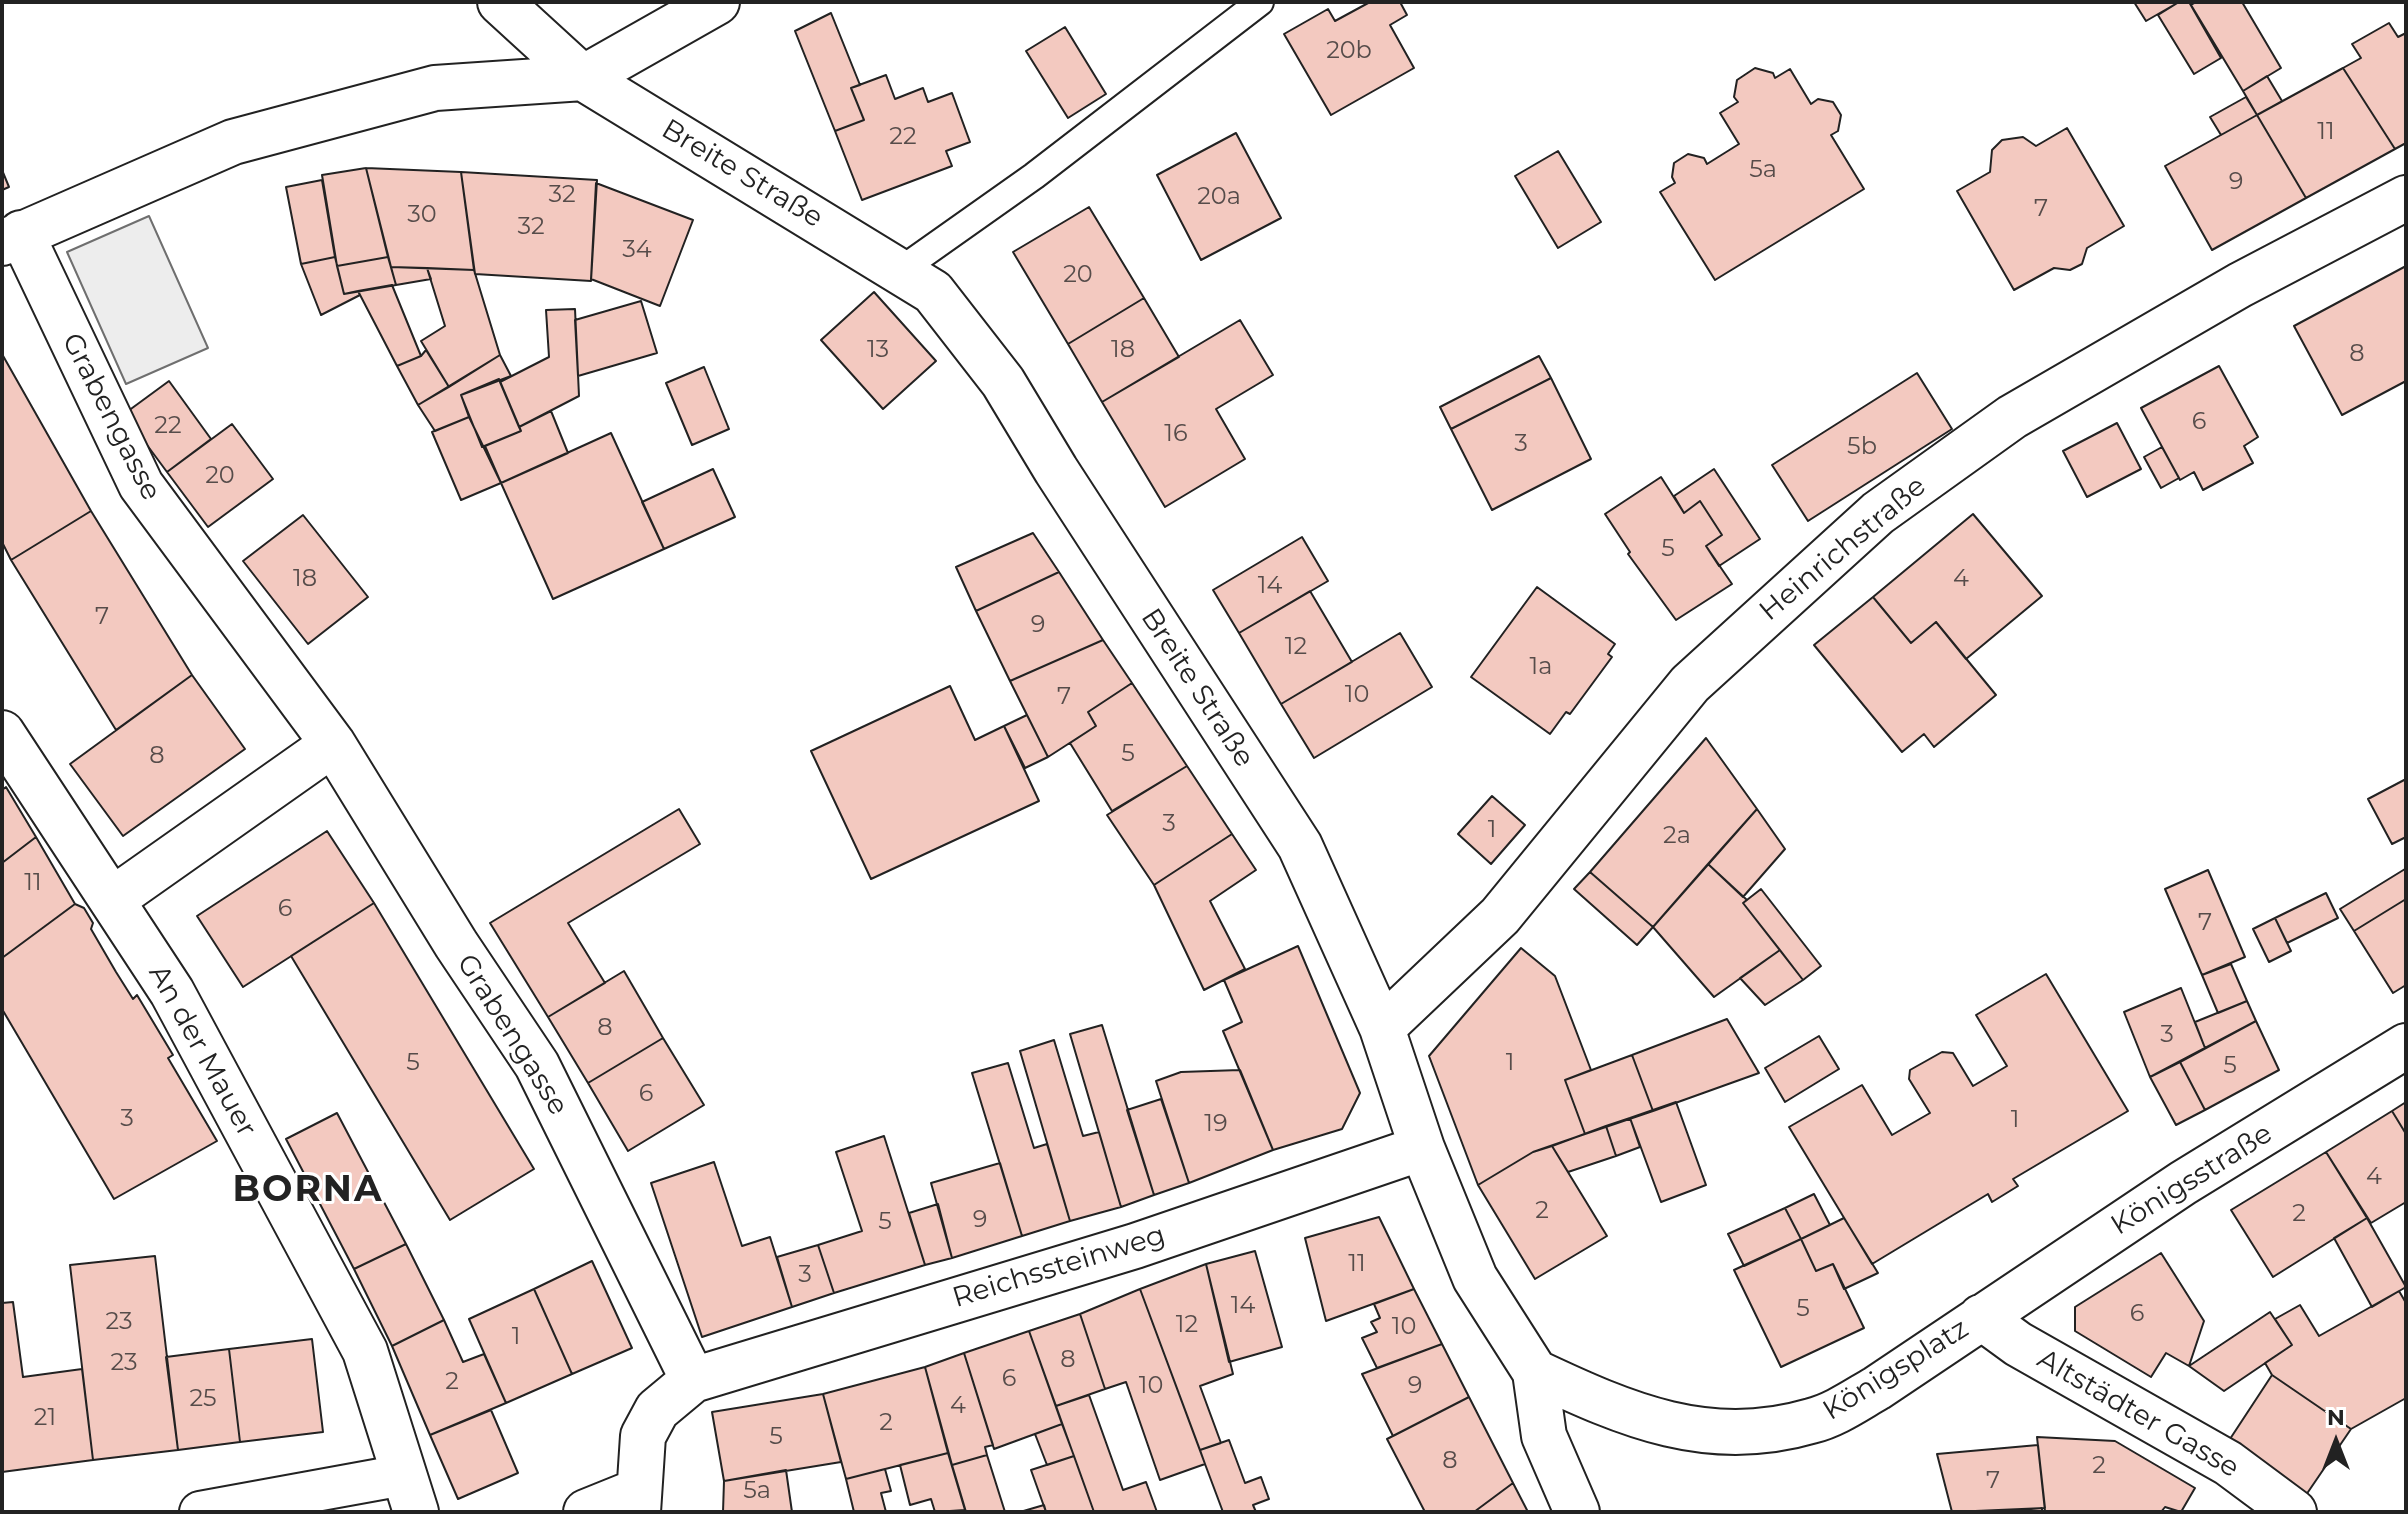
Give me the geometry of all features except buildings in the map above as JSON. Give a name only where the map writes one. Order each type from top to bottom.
[{"type":"street","name":"Breite Straße","points":[[500,2],[583,78],[933,292],[1003,382],[1056,470],[1300,846],[1382,1028],[1422,1148]]},
{"type":"street","points":[[11,238],[233,142],[435,88],[583,78],[717,2]]},
{"type":"street","name":"Heinrichstraße","points":[[1382,1028],[1500,916],[1690,684],[1878,513],[2012,417],[2240,285],[2406,198]]},
{"type":"street","name":"Grabengasse","points":[[11,238],[141,485],[333,744],[456,944],[537,1065],[693,1380]]},
{"type":"street","name":"An der Mauer","points":[[2,733],[172,992],[365,1351],[409,1494]]},
{"type":"street","points":[[113,899],[333,744]]},
{"type":"street","name":"Königsstraße","points":[[1981,1317],[2183,1183],[2406,1046]]},
{"type":"street","points":[[1422,1148],[1475,1278],[1535,1372],[1544,1436],[1577,1512]]},
{"type":"street","name":"Reichssteinweg","points":[[693,1380],[1135,1246],[1422,1148]]},
{"type":"street","name":"Königsplatz","points":[[1535,1372],[1616,1411],[1675,1428],[1760,1432],[1825,1416],[1877,1388],[1981,1317]]},
{"type":"street","name":"Altstädter Gasse","points":[[1981,1317],[2018,1344],[2228,1463],[2294,1512]]},
{"type":"street","points":[[586,1512],[638,1502],[643,1436],[657,1410],[693,1380]]},
{"type":"street","points":[[200,1512],[409,1494]]},
{"type":"lane","points":[[901,270],[1034,176],[1260,2]]},
{"type":"shaded area","points":[[149,216],[208,348],[126,384],[67,252]]},
{"type":"district","name":"BORNA","points":[[308,1190]]}]
